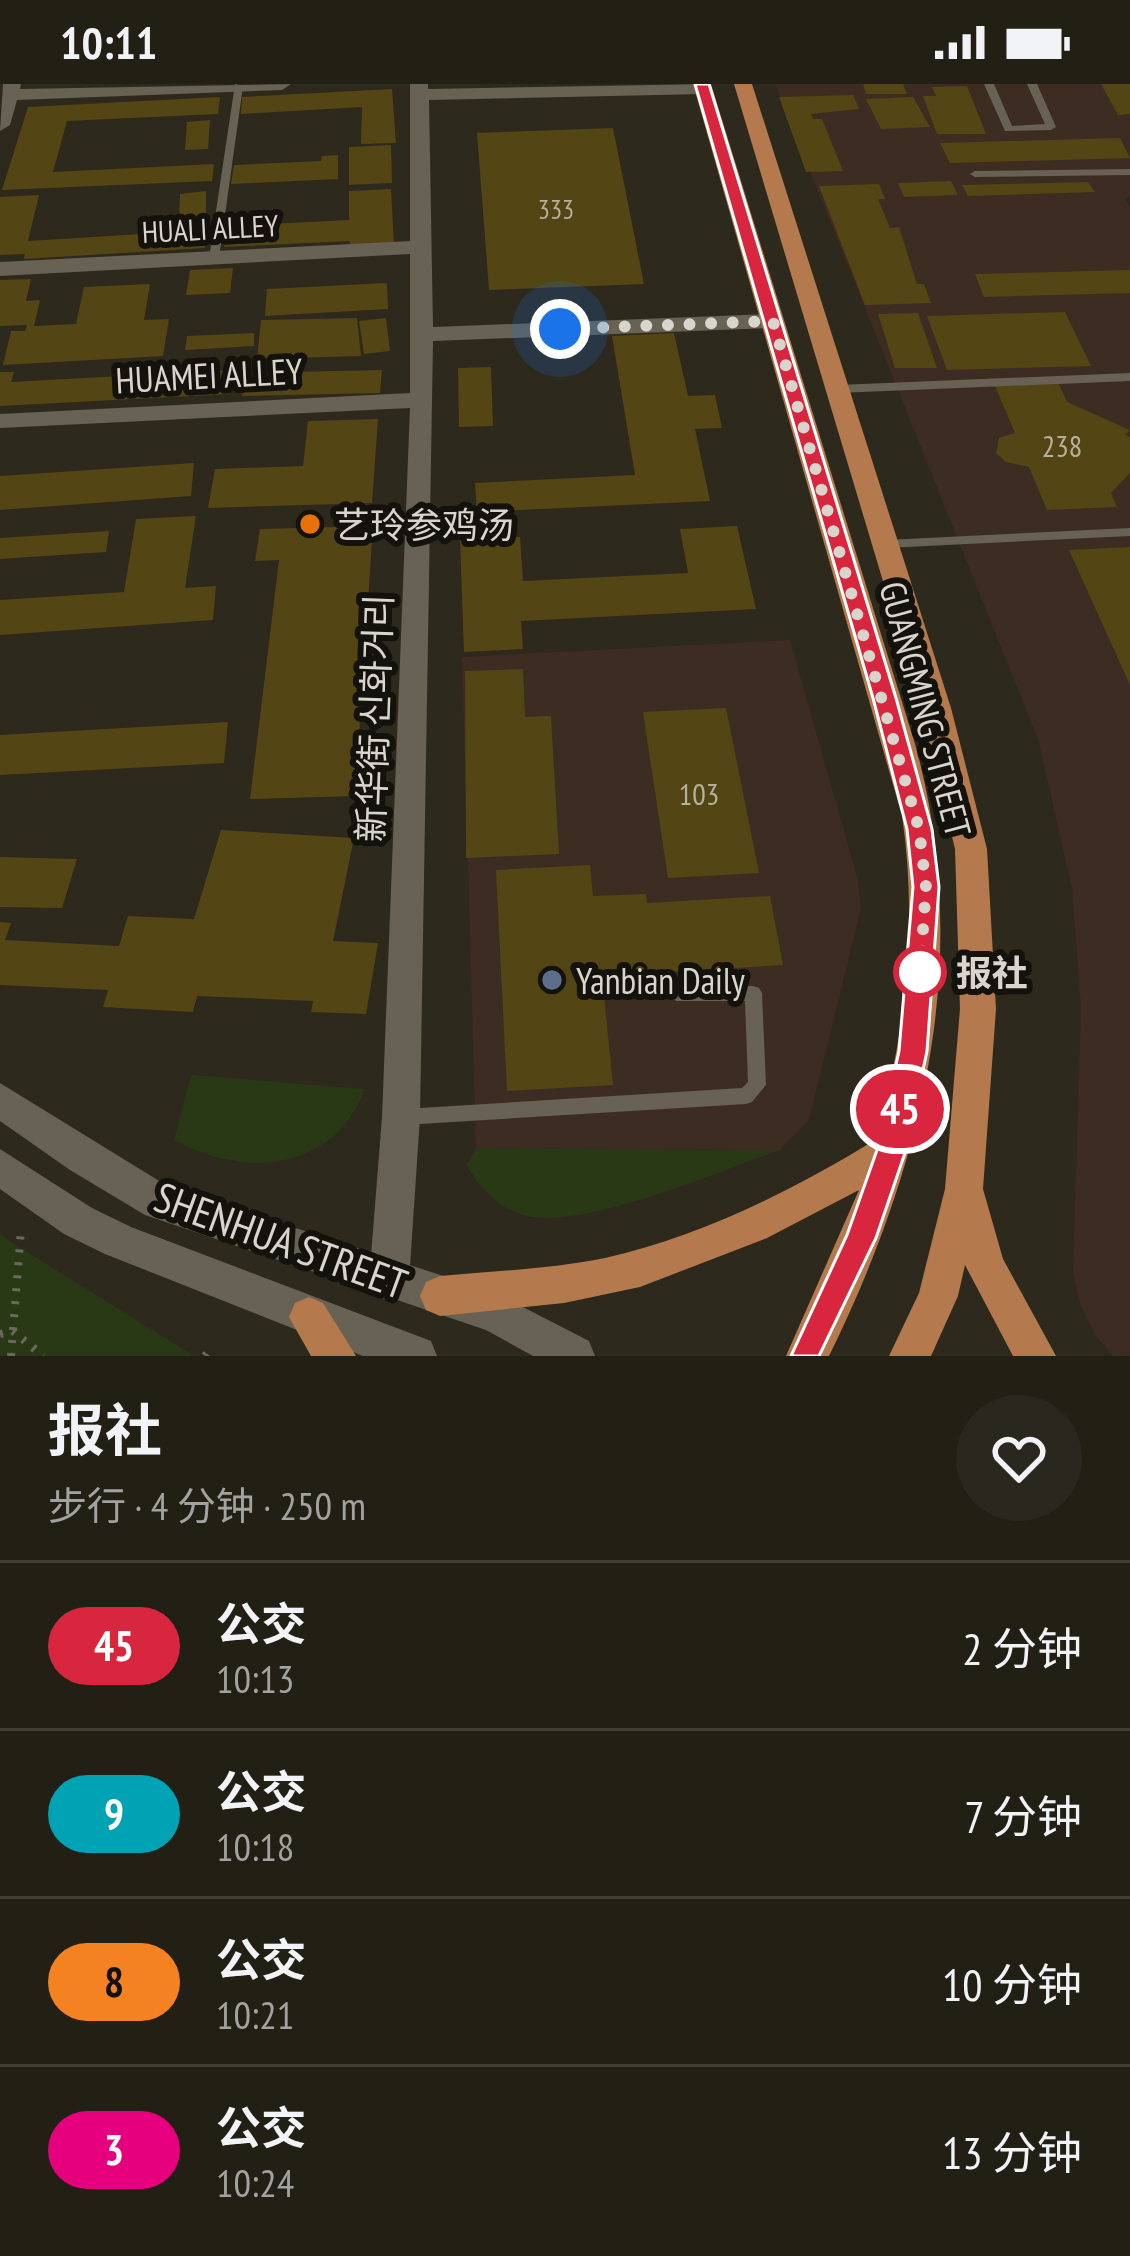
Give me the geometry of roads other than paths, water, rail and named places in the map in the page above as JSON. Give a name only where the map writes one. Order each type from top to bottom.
[{"type":"main road","name":"GUANGMING STREET","points":[[742,84],[936,708],[971,849],[978,1009],[964,1189],[938,1295],[910,1356]]},
{"type":"main road","name":"GUANGMING STREET","points":[[702,86],[919,829],[926,887],[913,1051],[891,1150],[861,1238],[807,1356]]},
{"type":"main road","points":[[440,1296],[604,1277],[673,1256],[852,1176],[891,1150]]},
{"type":"main road","points":[[964,1189],[985,1265],[1035,1356]]},
{"type":"main road","points":[[309,1317],[335,1356]]},
{"type":"street","points":[[0,125],[11,90],[282,84]]},
{"type":"street","points":[[419,89],[702,86]]},
{"type":"street","name":"新华街 신화거리","points":[[389,1281],[401,1117],[422,400],[419,89]]},
{"type":"street","name":"HUALI ALLEY","points":[[0,268],[422,248]]},
{"type":"street","points":[[422,334],[773,321]]},
{"type":"street","name":"HUAMEI ALLEY","points":[[0,421],[422,400]]},
{"type":"street","name":"SHENHUA STREET","points":[[0,1100],[83,1158],[159,1202],[496,1313],[574,1356]]},
{"type":"street","name":"SHENHUA STREET","points":[[0,1167],[78,1221],[119,1241],[416,1356]]},
{"type":"lane","points":[[989,84],[1008,129],[1051,127],[1031,84]]},
{"type":"lane","points":[[214,258],[238,86]]},
{"type":"lane","points":[[975,175],[1130,172]]},
{"type":"lane","points":[[838,389],[1130,377]]},
{"type":"lane","points":[[886,544],[1130,532]]},
{"type":"lane","points":[[401,1117],[746,1096],[757,1085],[753,992],[677,994]]},
{"type":"place","name":"艺玲参鸡汤","points":[[310,524]]},
{"type":"place","name":"报社","points":[[920,972]]},
{"type":"place","name":"Yanbian Daily","points":[[552,980]]}]
